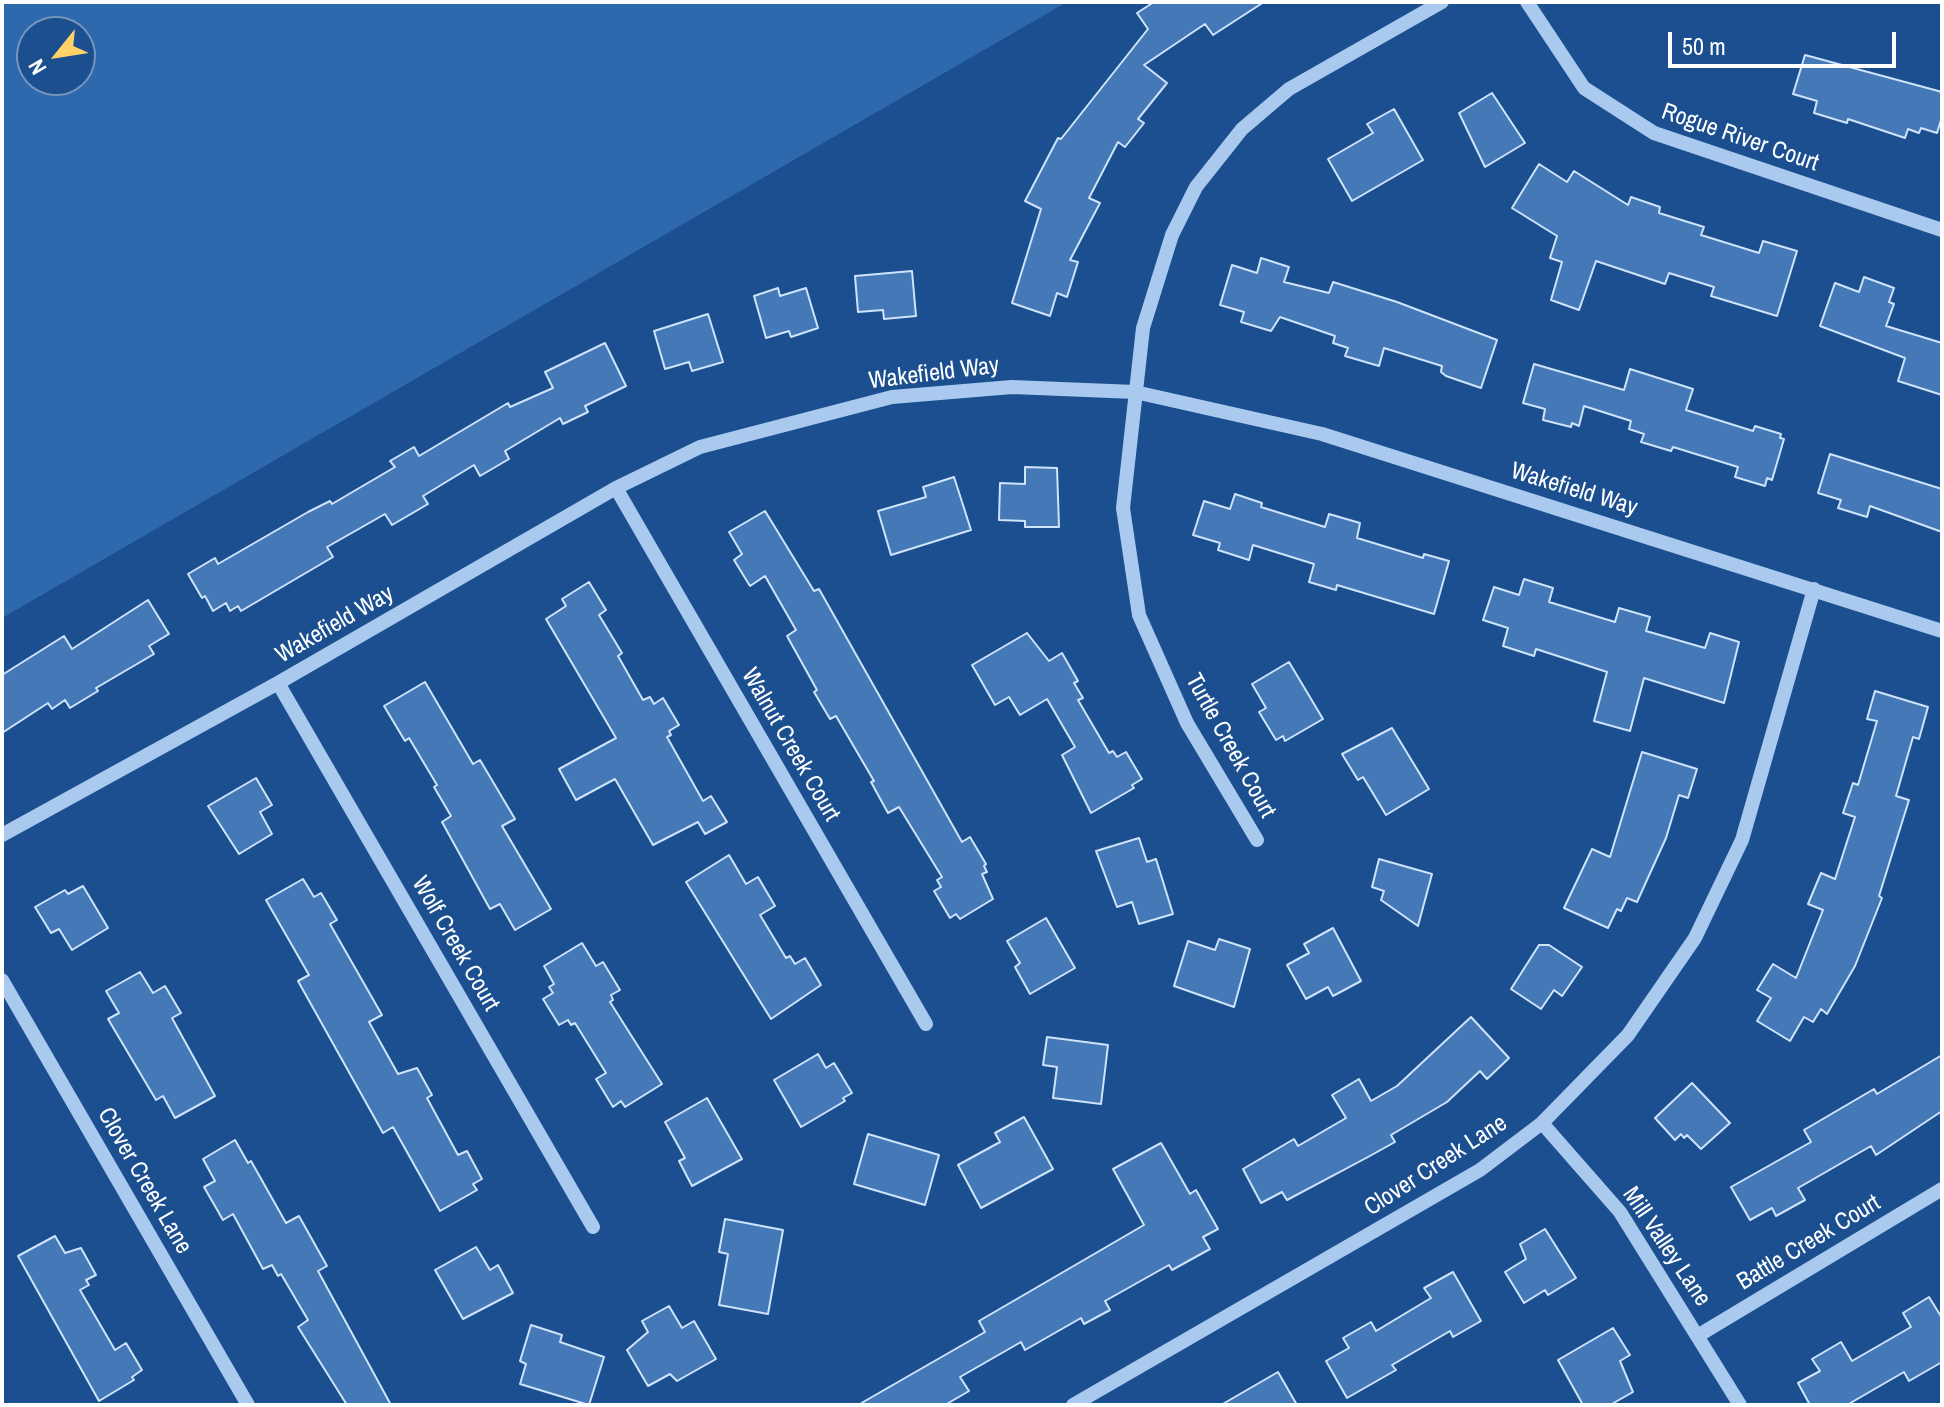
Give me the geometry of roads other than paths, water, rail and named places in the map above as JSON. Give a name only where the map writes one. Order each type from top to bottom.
[{"type":"street","name":"Turtle Creek Court","points":[[1257,840],[1187,723],[1139,615],[1123,508],[1143,328],[1172,235],[1196,187],[1242,129],[1289,89],[1442,2]]},
{"type":"street","name":"Rogue River Court","points":[[1527,2],[1584,88],[1654,133],[1942,230]]},
{"type":"street","name":"Wakefield Way","points":[[2,835],[278,683],[616,488],[700,447],[892,397],[1012,387],[1135,392],[1322,434],[1942,631]]},
{"type":"street","name":"Walnut Creek Court","points":[[616,488],[926,1024]]},
{"type":"street","name":"Clover Creek Lane","points":[[1073,1405],[1480,1170],[1542,1123],[1628,1035],[1695,938],[1742,840],[1814,589]]},
{"type":"street","name":"Wolf Creek Court","points":[[278,683],[593,1227]]},
{"type":"street","name":"Clover Creek Lane","points":[[2,980],[248,1405]]},
{"type":"street","name":"Mill Valley Lane","points":[[1542,1123],[1620,1212],[1740,1405]]},
{"type":"street","name":"Battle Creek Court","points":[[1699,1335],[1942,1189]]}]
